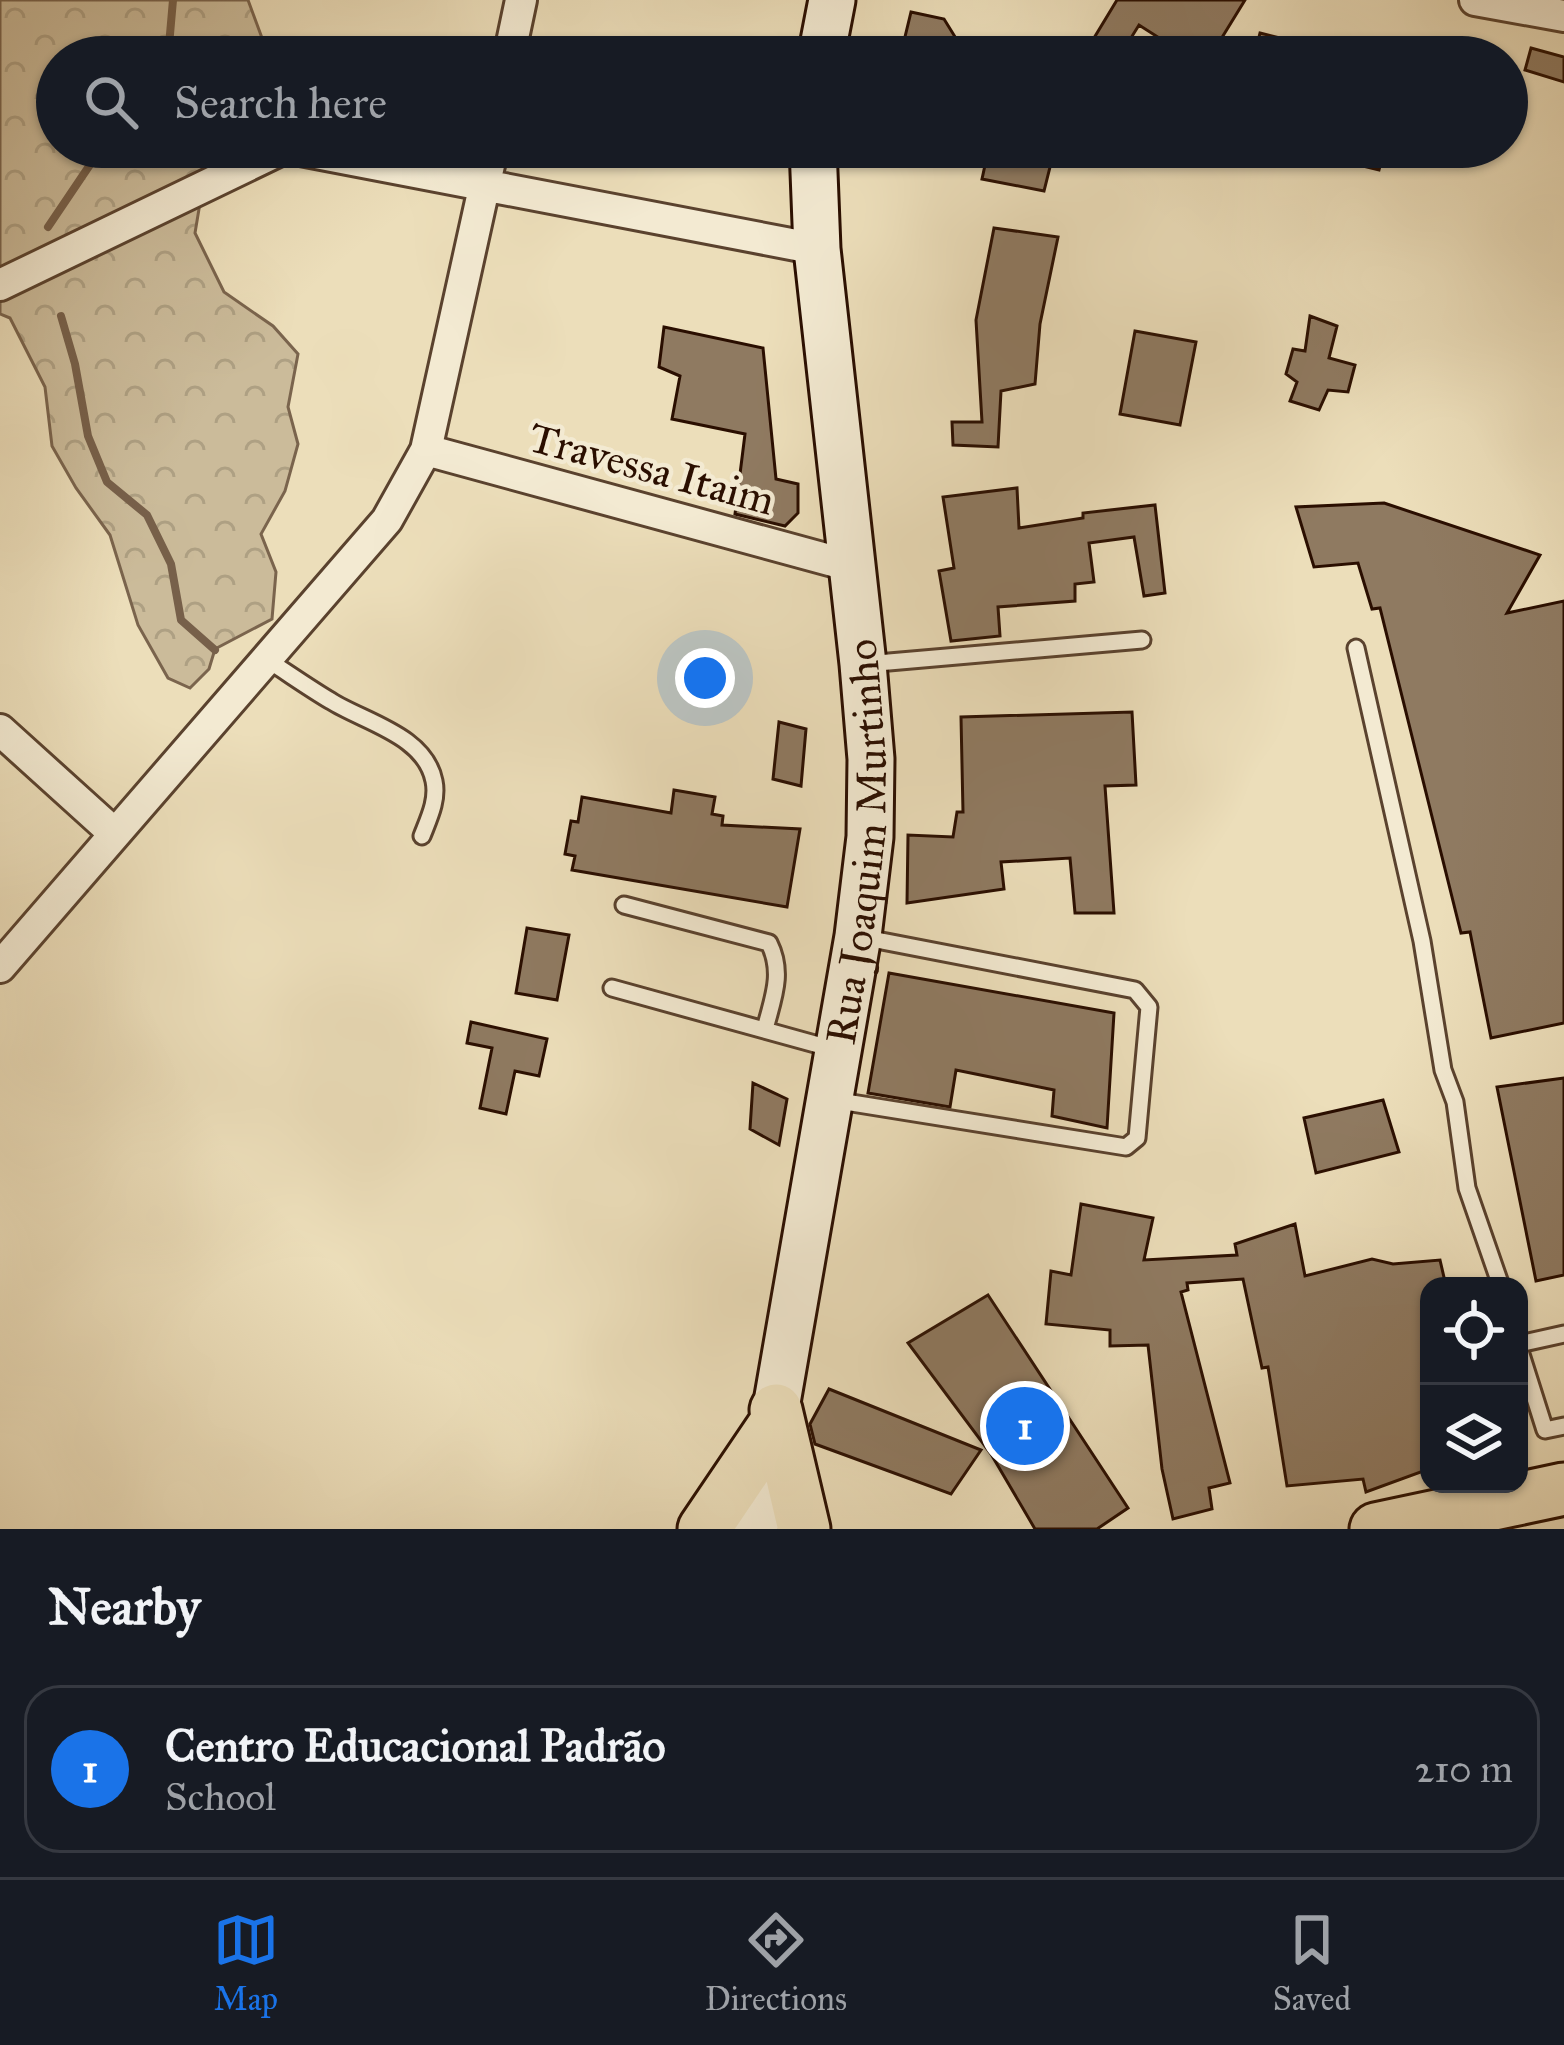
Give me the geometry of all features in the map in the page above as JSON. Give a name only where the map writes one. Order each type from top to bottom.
[{"type":"main road","points":[[825,36],[832,0]]},
{"type":"main road","name":"Rua Joaquim Murtinho","points":[[755,1529],[858,936],[870,837],[871,759],[855,567],[817,249],[814,168]]},
{"type":"main road","points":[[704,1529],[774,1418]]},
{"type":"main road","points":[[774,1418],[804,1529]]},
{"type":"main road","points":[[1376,1529],[1548,1514]]},
{"type":"street","points":[[509,36],[520,0]]},
{"type":"street","points":[[1475,0],[1564,16]]},
{"type":"street","points":[[0,285],[242,168]]},
{"type":"street","points":[[388,168],[817,249]]},
{"type":"street","points":[[0,967],[387,520],[426,450],[489,168]]},
{"type":"street","name":"Travessa Itaim","points":[[426,450],[855,567]]},
{"type":"street","points":[[0,730],[115,834]]},
{"type":"lane","points":[[863,664],[1142,640]]},
{"type":"lane","points":[[1356,648],[1422,941],[1467,1188],[1498,1277]]},
{"type":"lane","points":[[266,659],[420,753],[435,782],[435,802],[422,836]]},
{"type":"lane","points":[[624,905],[769,943],[777,958],[778,977],[765,1029]]},
{"type":"lane","points":[[828,1099],[1126,1147],[1137,1138],[1148,1007],[1135,990],[858,936]]},
{"type":"lane","points":[[612,988],[836,1050]]},
{"type":"lane","points":[[1528,1344],[1564,1334]]},
{"type":"lane","points":[[1528,1376],[1544,1430],[1564,1426]]},
{"type":"green space","points":[[0,0],[248,0],[261,36],[36,36],[36,168],[218,168],[203,185],[195,233],[224,292],[273,326],[298,354],[288,407],[298,444],[285,491],[261,534],[276,572],[272,619],[215,649],[209,669],[190,688],[168,678],[138,625],[110,535],[52,446],[45,387],[10,318],[0,314]]},
{"type":"building","points":[[1117,0],[1245,0],[1223,36],[1156,36],[1139,25],[1132,36],[1095,36]]},
{"type":"building","points":[[911,12],[944,19],[955,36],[905,36]]},
{"type":"building","points":[[1531,48],[1564,57],[1564,82],[1528,71]]},
{"type":"building","points":[[984,168],[1050,168],[1044,191],[982,179]]},
{"type":"building","points":[[994,228],[1058,237],[1040,324],[1035,384],[1001,391],[998,447],[953,445],[952,422],[982,422],[976,320]]},
{"type":"building","points":[[1310,316],[1337,326],[1329,358],[1355,365],[1348,392],[1328,390],[1319,410],[1290,401],[1297,382],[1286,374],[1293,349],[1305,351]]},
{"type":"building","points":[[664,327],[763,348],[776,479],[798,484],[798,513],[785,526],[735,514],[745,434],[672,419],[680,376],[659,367]]},
{"type":"building","points":[[1135,331],[1196,342],[1180,425],[1120,414]]},
{"type":"building","points":[[1017,488],[1019,528],[1083,518],[1083,513],[1155,505],[1165,593],[1144,596],[1134,537],[1089,543],[1094,582],[1075,584],[1075,601],[998,607],[1000,636],[951,641],[939,571],[954,568],[943,497]]},
{"type":"building","points":[[1384,503],[1540,555],[1507,613],[1564,601],[1564,1023],[1491,1038],[1470,932],[1461,933],[1380,608],[1372,609],[1358,563],[1314,567],[1296,507]]},
{"type":"building","points":[[1132,712],[1136,785],[1105,786],[1114,913],[1075,913],[1070,858],[1001,862],[1004,889],[907,903],[908,835],[953,837],[957,812],[963,812],[961,717]]},
{"type":"building","points":[[779,722],[806,729],[801,786],[773,779]]},
{"type":"building","points":[[674,790],[715,797],[712,814],[723,816],[722,825],[800,829],[787,907],[572,870],[575,856],[565,854],[571,821],[578,822],[582,797],[671,813]]},
{"type":"building","points":[[527,928],[569,935],[557,1000],[516,993]]},
{"type":"building","points":[[889,973],[1114,1013],[1107,1128],[1052,1116],[1054,1090],[956,1070],[950,1107],[868,1093]]},
{"type":"building","points":[[471,1022],[547,1039],[539,1076],[515,1071],[506,1114],[480,1108],[492,1048],[467,1043]]},
{"type":"building","points":[[1564,1078],[1564,1275],[1536,1281],[1497,1087]]},
{"type":"building","points":[[753,1083],[787,1099],[779,1145],[750,1129]]},
{"type":"building","points":[[1383,1100],[1399,1152],[1316,1173],[1304,1118]]},
{"type":"building","points":[[1081,1204],[1153,1218],[1144,1260],[1237,1255],[1235,1244],[1295,1224],[1305,1276],[1372,1259],[1393,1264],[1440,1260],[1444,1277],[1420,1277],[1420,1472],[1366,1492],[1363,1479],[1287,1486],[1268,1367],[1262,1368],[1243,1279],[1187,1283],[1188,1290],[1181,1292],[1230,1483],[1209,1488],[1212,1509],[1173,1519],[1162,1469],[1148,1345],[1110,1346],[1110,1330],[1046,1324],[1051,1271],[1071,1275]]},
{"type":"building","points":[[988,1295],[1128,1508],[1097,1529],[1035,1529],[991,1454],[908,1343]]},
{"type":"building","points":[[829,1389],[981,1450],[951,1494],[815,1444],[810,1424]]},
{"type":"waterway","points":[[170,36],[173,0]]},
{"type":"waterway","points":[[48,227],[88,168]]},
{"type":"waterway","points":[[61,316],[88,436],[107,482],[147,515],[171,564],[181,620],[215,650]]},
{"type":"place","name":"Centro Educacional Padrão","points":[[1025,1426]]}]
